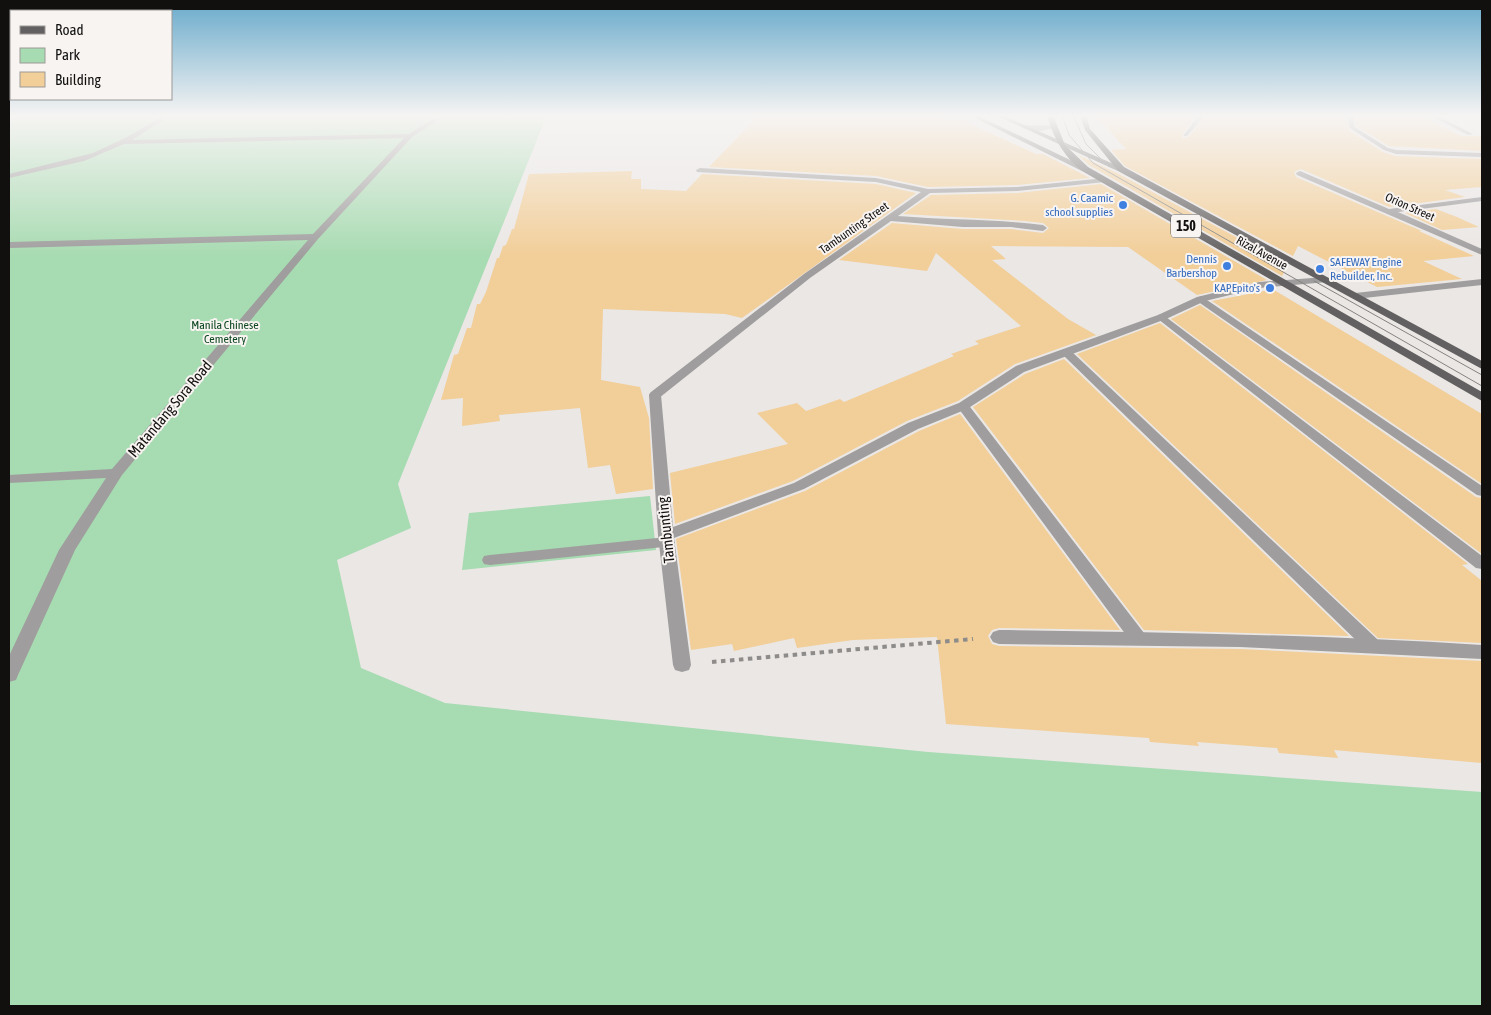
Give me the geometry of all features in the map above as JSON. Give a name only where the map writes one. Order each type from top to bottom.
[{"type":"main road","points":[[1071,162],[1085,169]]},
{"type":"main road","name":"Rizal Avenue","points":[[1076,162],[1482,397]]},
{"type":"main road","points":[[1105,162],[1121,169]]},
{"type":"main road","name":"Rizal Avenue","points":[[1115,162],[1121,169],[1482,366]]},
{"type":"street","points":[[9,176],[68,162]]},
{"type":"street","name":"Matandang Sora Road","points":[[9,675],[68,550],[116,473],[315,236],[385,162]]},
{"type":"street","points":[[700,170],[876,180],[928,191],[1017,188],[1105,180]]},
{"type":"street","name":"Orion Street","points":[[1300,173],[1482,252]]},
{"type":"street","name":"Tambunting Street","points":[[655,395],[807,276],[928,191]]},
{"type":"street","points":[[1389,211],[1482,199]]},
{"type":"street","points":[[890,218],[963,224],[1011,224],[1043,228]]},
{"type":"street","points":[[9,245],[315,236]]},
{"type":"street","points":[[490,560],[666,538],[799,486],[913,426],[963,406],[1020,369],[1162,317],[1201,299],[1259,285],[1325,280]]},
{"type":"street","points":[[1355,296],[1482,282]]},
{"type":"street","points":[[1201,299],[1482,492]]},
{"type":"street","points":[[1162,317],[1482,564]]},
{"type":"street","points":[[1067,353],[1371,644]]},
{"type":"street","name":"Tambunting","points":[[655,395],[666,538],[682,665]]},
{"type":"street","points":[[963,406],[1138,638]]},
{"type":"street","points":[[9,479],[116,473]]},
{"type":"street","points":[[999,637],[1138,638],[1371,644],[1482,652]]},
{"type":"path","points":[[682,665],[999,637]]},
{"type":"green space","name":"Manila Chinese Cemetery","points":[[9,162],[528,162],[398,484],[411,528],[337,560],[361,668],[445,703],[928,752],[1482,792],[1482,1006],[9,1006]]},
{"type":"green space","points":[[650,496],[656,550],[462,570],[469,513]]},
{"type":"building","points":[[713,162],[1059,162],[1090,178],[1017,185],[928,187],[876,176],[709,167]]},
{"type":"building","points":[[1086,162],[1094,162],[1117,173],[1288,265],[1282,276]]},
{"type":"building","points":[[1122,162],[1482,162],[1482,187],[1445,190],[1465,197],[1389,207],[1301,169],[1294,172],[1296,177],[1422,231],[1419,231],[1474,256],[1423,261],[1462,279],[1377,287],[1298,246],[1293,256],[1125,166]]},
{"type":"building","points":[[632,171],[631,179],[641,179],[641,189],[686,191],[702,174],[876,184],[916,193],[742,318],[725,314],[603,309],[601,380],[640,387],[649,418],[653,489],[616,494],[610,465],[588,468],[580,408],[499,415],[500,421],[462,426],[463,398],[441,400],[454,355],[458,354],[467,328],[471,328],[477,304],[480,304],[486,292],[497,258],[499,258],[503,246],[506,245],[512,229],[514,229],[529,174]]},
{"type":"building","points":[[1101,184],[1267,280],[1197,295],[1128,247],[991,246],[1006,259],[992,260],[1068,319],[1096,335],[1102,333],[1015,364],[958,401],[907,421],[793,481],[675,524],[670,473],[788,444],[757,413],[797,403],[806,411],[840,399],[844,402],[954,356],[951,354],[979,344],[975,341],[1021,326],[936,253],[927,271],[839,260],[892,223],[963,229],[1011,229],[1043,233],[1049,228],[1043,223],[1025,221],[903,214],[931,195],[1017,193]]},
{"type":"building","points":[[1436,209],[1479,227],[1442,230],[1405,213]]},
{"type":"building","points":[[1275,289],[1482,414],[1482,484],[1212,301]]},
{"type":"building","points":[[1200,305],[1476,497],[1482,498],[1482,554],[1171,319]]},
{"type":"building","points":[[1160,323],[1468,564],[1462,565],[1482,581],[1482,643],[1378,638],[1077,354]]},
{"type":"building","points":[[1064,359],[1349,636],[1144,630],[973,407],[1025,374]]},
{"type":"building","points":[[960,414],[1120,630],[999,628],[992,630],[988,636],[992,644],[999,646],[1240,649],[1482,661],[1482,763],[1334,750],[1338,758],[1279,753],[1277,748],[1197,742],[1199,746],[1150,742],[1149,738],[946,724],[937,637],[853,640],[797,648],[794,638],[734,651],[732,644],[691,650],[676,539],[805,491],[919,431]]},
{"type":"tram line","points":[[1092,162],[1482,386]]},
{"type":"tram line","points":[[1104,162],[1109,167]]},
{"type":"tram line","points":[[1314,281],[1482,375]]},
{"type":"place","name":"G. Caamic school supplies","points":[[1123,205]]},
{"type":"place","name":"Dennis Barbershop","points":[[1227,266]]},
{"type":"place","name":"SAFEWAY Engine Rebuilder, Inc.","points":[[1320,269]]},
{"type":"place","name":"KAPEpito's","points":[[1270,288]]}]
